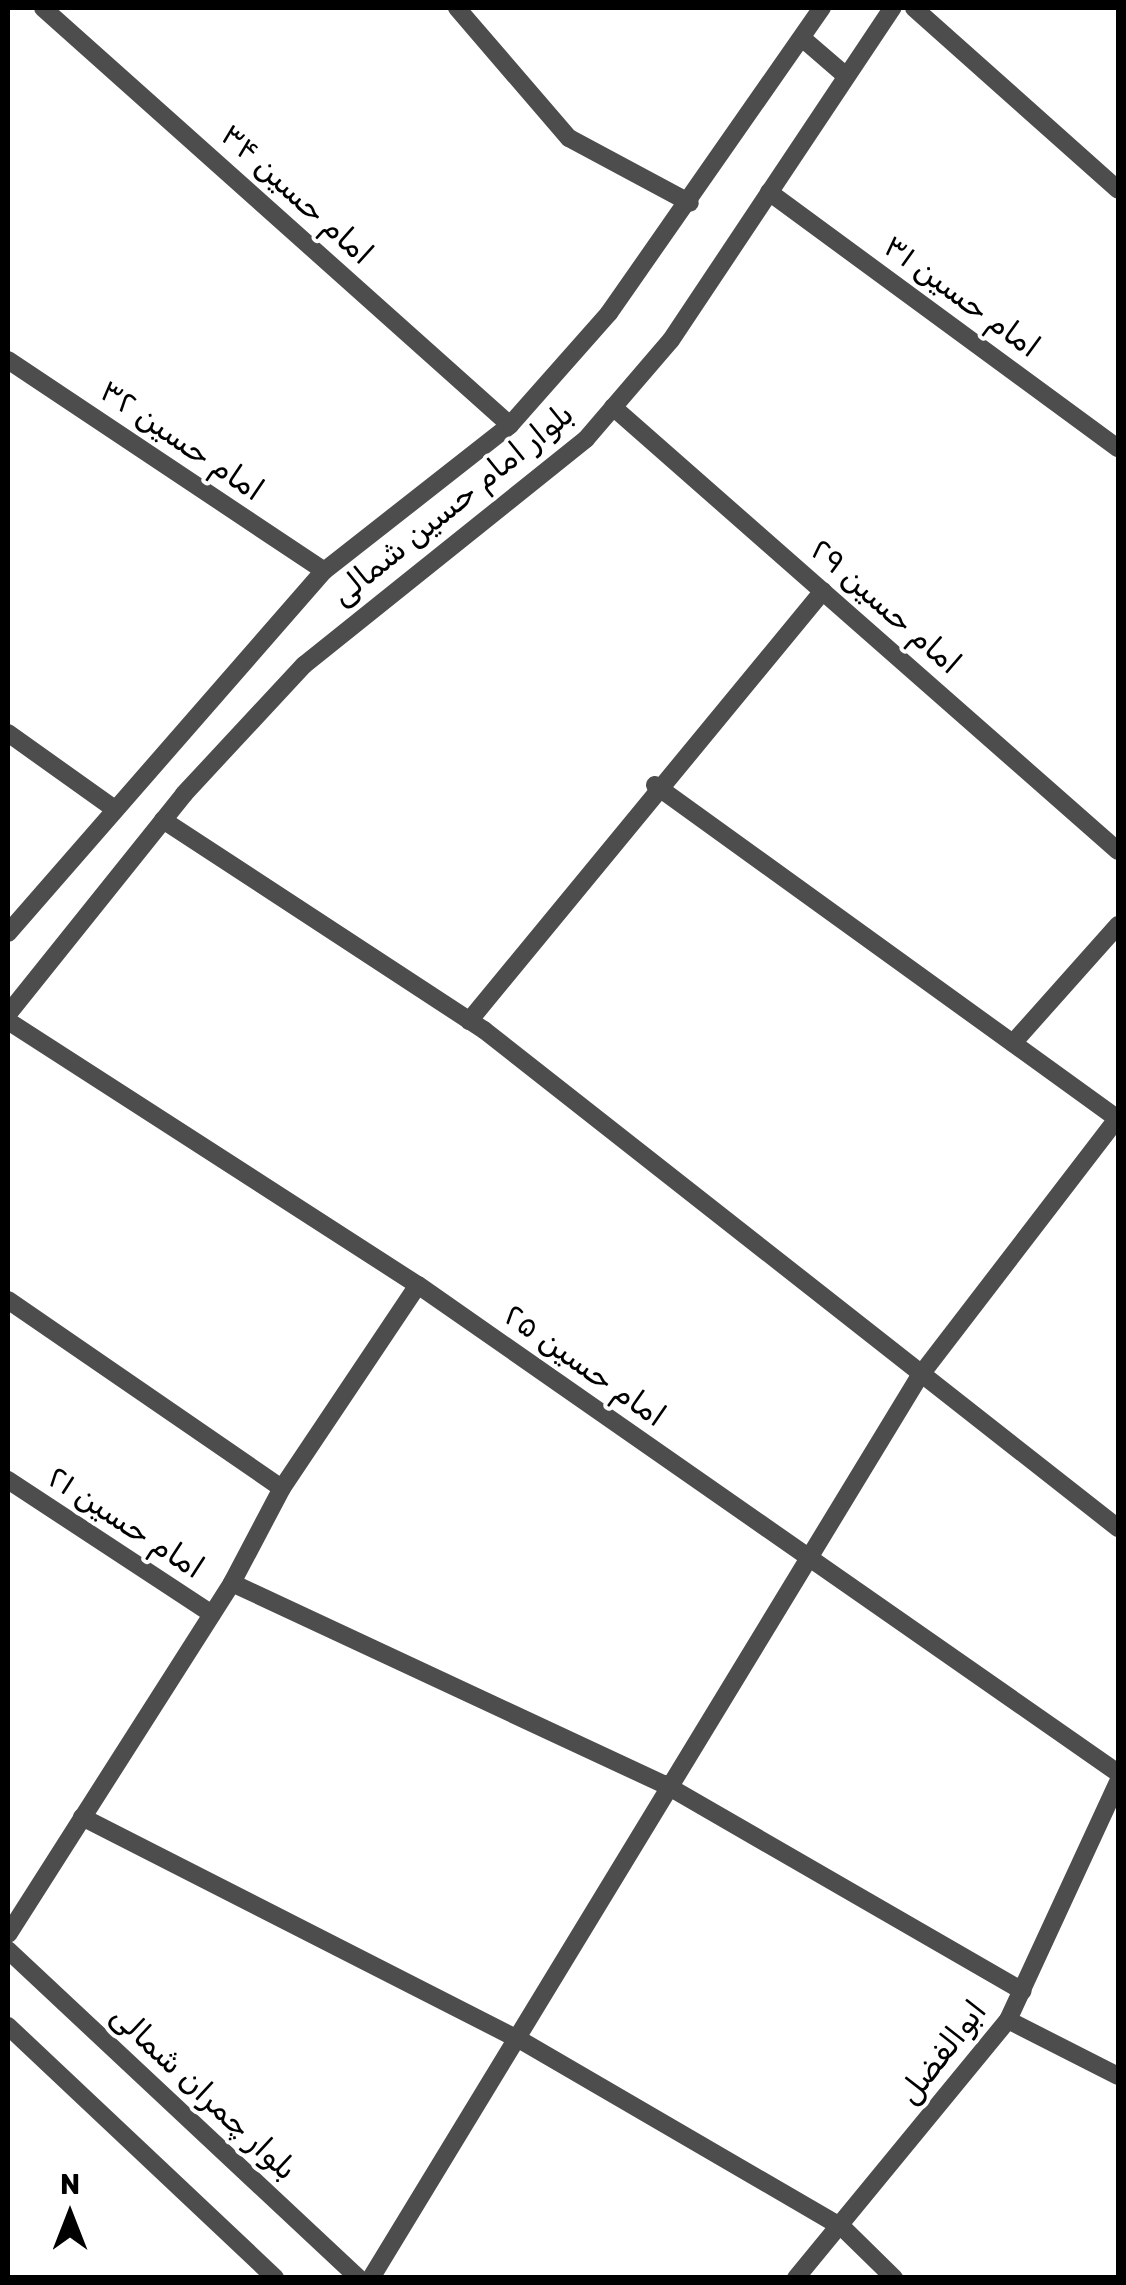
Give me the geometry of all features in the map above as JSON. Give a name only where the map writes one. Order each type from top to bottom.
[{"type":"street","name":"امام حسین ۳۴","points":[[43,8],[510,425]]},
{"type":"street","points":[[457,8],[569,138],[690,204]]},
{"type":"street","name":"بلوار امام حسین شمالی","points":[[8,934],[113,808],[324,570],[510,425],[690,204],[822,8]]},
{"type":"street","name":"بلوار امام حسین شمالی","points":[[8,1017],[163,820],[304,665],[614,407],[671,340],[892,8]]},
{"type":"street","points":[[914,8],[1118,190]]},
{"type":"street","points":[[802,38],[846,76]]},
{"type":"street","name":"امام حسین ۳۱","points":[[770,192],[1118,448]]},
{"type":"street","name":"امام حسین ۳۲","points":[[8,360],[324,570]]},
{"type":"street","name":"امام حسین ۲۹","points":[[614,407],[1118,851]]},
{"type":"street","points":[[469,1021],[655,785],[823,590]]},
{"type":"street","points":[[8,733],[113,808]]},
{"type":"street","points":[[372,2278],[522,2041],[664,1784],[919,1376],[1118,1118],[655,785]]},
{"type":"street","points":[[163,820],[469,1021],[1118,1528]]},
{"type":"street","points":[[1013,1043],[1118,925]]},
{"type":"street","name":"امام حسین ۲۵","points":[[8,1017],[418,1285],[1118,1773]]},
{"type":"street","points":[[8,1934],[232,1583],[282,1488],[418,1285]]},
{"type":"street","points":[[8,1300],[282,1488]]},
{"type":"street","name":"امام حسین ۲۱","points":[[8,1480],[212,1614]]},
{"type":"street","points":[[232,1583],[664,1784],[1022,1991]]},
{"type":"street","name":"ابوالفضل","points":[[796,2278],[842,2227],[1008,2020],[1113,1805],[1118,1782]]},
{"type":"street","points":[[82,1817],[522,2041],[842,2227],[894,2278]]},
{"type":"street","name":"بلوار چمران شمالی","points":[[8,1950],[358,2278]]},
{"type":"street","points":[[1008,2020],[1118,2076]]},
{"type":"street","points":[[8,2026],[275,2278]]}]
